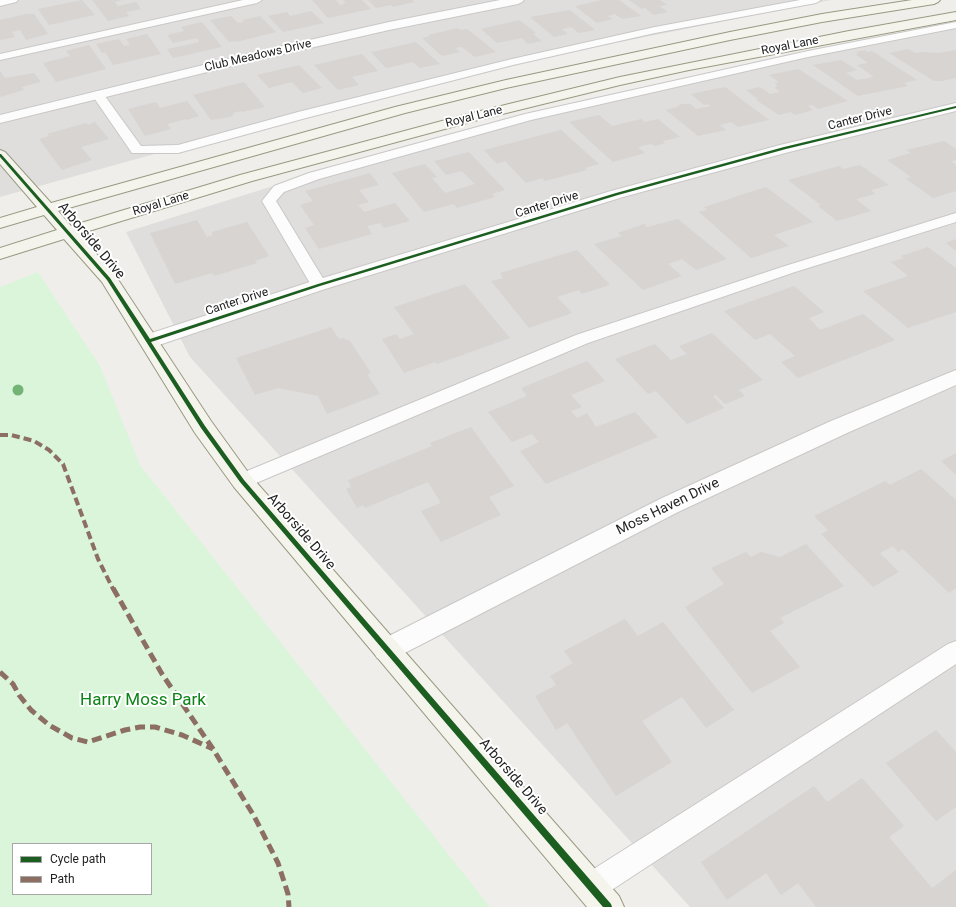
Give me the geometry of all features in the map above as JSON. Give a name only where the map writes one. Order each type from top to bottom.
[{"type":"main road","name":"Royal Lane","points":[[0,223],[400,110],[513,82],[822,18],[934,0]]},
{"type":"main road","name":"Royal Lane","points":[[0,254],[246,178],[379,142],[620,81],[821,40],[956,16]]},
{"type":"main road","name":"Arborside Drive","points":[[0,155],[109,279],[203,427],[242,482],[553,841],[608,907]]},
{"type":"street","points":[[0,2],[12,0]]},
{"type":"street","name":"Club Meadows Drive","points":[[0,118],[277,51],[389,26],[518,0]]},
{"type":"street","name":"Canter Drive","points":[[149,341],[319,285],[617,194],[785,148],[956,106]]},
{"type":"street","name":"Moss Haven Drive","points":[[386,650],[670,505],[839,427],[956,376]]},
{"type":"lane","points":[[0,56],[257,0]]},
{"type":"lane","points":[[98,95],[137,150],[178,149],[302,115],[519,60],[655,30],[799,1],[816,0]]},
{"type":"lane","points":[[319,285],[269,201],[279,189],[314,176],[529,117],[793,57],[956,25]]},
{"type":"lane","points":[[242,482],[582,338],[956,216]]},
{"type":"lane","points":[[591,887],[956,651]]},
{"type":"shaded area","points":[[0,0],[831,0],[399,86],[0,197]]},
{"type":"shaded area","points":[[956,24],[956,907],[690,907],[190,357],[126,232],[286,182],[583,100]]},
{"type":"green space","name":"Harry Moss Park","points":[[38,272],[100,366],[140,465],[490,907],[0,907],[0,287]]},
{"type":"building","points":[[82,0],[95,15],[49,25],[38,9]]},
{"type":"building","points":[[92,0],[122,0],[115,2],[118,6],[136,2],[141,9],[126,12],[129,16],[108,21]]},
{"type":"building","points":[[312,0],[336,0],[340,5],[346,3],[343,0],[362,0],[371,9],[328,18]]},
{"type":"building","points":[[368,0],[412,0],[414,2],[393,7],[391,5],[376,8]]},
{"type":"building","points":[[602,0],[619,0],[641,16],[622,19],[615,14],[608,16],[613,19],[597,23],[575,6]]},
{"type":"building","points":[[629,0],[660,0],[667,5],[659,6],[668,12],[654,15],[645,8],[642,9]]},
{"type":"building","points":[[570,10],[595,30],[579,33],[571,27],[562,29],[568,34],[554,37],[530,17]]},
{"type":"building","points":[[311,11],[324,23],[283,32],[268,16],[287,12],[290,16]]},
{"type":"building","points":[[26,14],[34,14],[48,34],[26,40],[20,30],[12,32],[15,37],[0,40],[0,20]]},
{"type":"building","points":[[231,16],[238,23],[244,22],[242,20],[260,16],[276,32],[236,42],[229,42],[210,20]]},
{"type":"building","points":[[519,20],[536,33],[533,34],[542,41],[528,44],[522,38],[497,43],[481,29]]},
{"type":"building","points":[[202,22],[222,47],[173,58],[167,49],[199,42],[197,38],[173,43],[167,35],[184,31],[181,27]]},
{"type":"building","points":[[458,28],[460,30],[467,29],[496,52],[475,57],[462,47],[455,48],[460,52],[442,56],[422,38],[430,36],[428,35]]},
{"type":"building","points":[[147,34],[161,54],[113,65],[105,52],[102,53],[96,44],[119,39],[124,46],[130,45],[126,39]]},
{"type":"building","points":[[416,42],[440,64],[420,68],[413,62],[386,68],[371,52]]},
{"type":"building","points":[[89,45],[106,69],[56,82],[43,63],[70,56],[66,51]]},
{"type":"building","points":[[908,49],[915,53],[938,53],[956,50],[956,78],[934,81],[889,53]]},
{"type":"building","points":[[865,50],[867,52],[872,51],[917,80],[904,83],[908,86],[858,96],[813,65],[841,60],[857,70],[846,73],[857,80],[874,77],[857,65],[868,63],[855,54],[859,54],[856,52]]},
{"type":"building","points":[[362,54],[378,71],[352,77],[359,85],[338,90],[314,65]]},
{"type":"building","points":[[299,65],[322,88],[303,93],[292,82],[269,88],[257,75]]},
{"type":"building","points":[[798,69],[848,101],[818,109],[812,105],[808,106],[813,110],[795,115],[791,112],[779,115],[756,100],[758,99],[746,90],[760,87],[770,94],[780,92],[775,88],[777,85],[774,83],[779,82],[769,75]]},
{"type":"building","points":[[0,71],[5,78],[34,73],[41,82],[22,87],[24,90],[0,97]]},
{"type":"building","points":[[244,82],[265,107],[241,111],[233,113],[234,115],[230,117],[211,120],[193,95]]},
{"type":"building","points":[[725,87],[769,120],[738,127],[731,122],[720,125],[726,130],[698,136],[666,110],[677,107],[681,104],[691,104],[696,109],[711,106],[708,104],[704,105],[691,94]]},
{"type":"building","points":[[187,101],[199,116],[167,124],[171,129],[145,136],[128,109],[156,102],[160,108]]},
{"type":"building","points":[[599,115],[612,126],[641,119],[645,122],[658,119],[680,137],[663,141],[665,143],[655,146],[651,144],[638,147],[645,153],[613,162],[569,122]]},
{"type":"building","points":[[95,122],[109,139],[81,147],[92,160],[62,170],[39,139],[49,136],[47,134],[86,123],[88,125]]},
{"type":"building","points":[[561,130],[599,164],[585,168],[587,170],[545,181],[542,178],[526,183],[505,161],[497,164],[484,150]]},
{"type":"building","points":[[944,141],[956,149],[956,160],[951,161],[956,165],[956,191],[933,198],[906,179],[911,177],[887,160],[911,153],[906,150]]},
{"type":"building","points":[[469,152],[505,190],[492,194],[495,197],[457,208],[454,204],[424,212],[392,173],[425,164],[437,177],[432,178],[445,193],[475,184],[462,171],[446,175],[434,161]]},
{"type":"building","points":[[860,165],[889,185],[871,190],[875,194],[856,199],[871,211],[837,221],[818,206],[821,205],[788,180],[839,166],[843,169]]},
{"type":"building","points":[[370,173],[379,185],[359,190],[369,202],[358,205],[364,212],[395,203],[410,221],[384,228],[380,223],[367,226],[372,234],[319,249],[305,228],[314,225],[300,205],[313,201],[305,191]]},
{"type":"building","points":[[766,187],[813,222],[774,235],[789,246],[751,258],[699,212],[707,210],[704,207]]},
{"type":"building","points":[[678,219],[727,259],[696,270],[682,259],[668,264],[682,276],[643,290],[594,244],[622,236],[618,233],[644,224],[647,227]]},
{"type":"building","points":[[197,220],[207,237],[213,235],[212,232],[247,222],[269,256],[255,261],[257,263],[214,276],[212,273],[175,284],[150,233]]},
{"type":"building","points":[[956,239],[956,251],[946,243]]},
{"type":"building","points":[[928,247],[956,268],[956,312],[908,328],[863,291],[908,276],[891,262],[904,258],[901,256]]},
{"type":"building","points":[[577,250],[610,285],[582,294],[579,290],[557,297],[572,313],[529,328],[491,281],[503,278],[500,273]]},
{"type":"building","points":[[465,284],[510,338],[437,364],[435,362],[404,373],[382,339],[396,334],[400,339],[414,334],[394,307]]},
{"type":"building","points":[[794,286],[824,312],[809,318],[820,330],[863,314],[895,340],[798,378],[781,362],[795,356],[770,334],[755,340],[724,311]]},
{"type":"building","points":[[331,327],[339,339],[343,338],[350,341],[371,373],[367,374],[380,394],[327,414],[318,396],[278,388],[255,395],[236,358]]},
{"type":"building","points":[[712,333],[763,380],[739,390],[745,396],[725,404],[716,395],[713,396],[724,408],[687,424],[656,391],[648,394],[615,359],[655,344],[671,360],[687,354],[679,346]]},
{"type":"building","points":[[587,361],[605,381],[571,395],[582,407],[571,411],[577,418],[587,413],[596,427],[635,412],[658,437],[546,484],[520,451],[539,442],[532,434],[512,442],[488,412],[527,396],[521,388]]},
{"type":"building","points":[[471,427],[514,486],[489,497],[501,515],[441,542],[421,511],[441,503],[428,482],[365,508],[363,505],[357,508],[346,489],[351,487],[348,480],[432,446],[430,443]]},
{"type":"building","points":[[956,453],[956,475],[941,461]]},
{"type":"building","points":[[921,469],[956,500],[956,588],[949,593],[903,549],[898,552],[893,546],[880,553],[899,572],[873,587],[821,534],[828,530],[814,516],[885,481],[890,485]]},
{"type":"building","points":[[806,544],[844,586],[780,618],[784,623],[770,631],[800,667],[752,693],[685,607],[724,584],[711,568],[746,552],[751,557],[761,552],[780,557]]},
{"type":"building","points":[[625,619],[638,636],[663,622],[734,710],[706,728],[682,697],[642,721],[672,762],[616,796],[567,723],[556,730],[535,696],[556,685],[550,676],[573,663],[564,651]]},
{"type":"building","points":[[936,730],[956,752],[956,807],[936,821],[886,763]]},
{"type":"building","points":[[862,778],[904,826],[889,837],[932,888],[956,870],[956,907],[816,907],[798,883],[781,895],[766,873],[727,900],[701,862],[814,786],[827,802]]},
{"type":"marked path","points":[[0,435],[11,435],[34,441],[49,450],[63,464],[98,559],[124,610],[162,674],[213,749],[254,816],[278,863],[288,894],[289,907]]},
{"type":"marked path","points":[[0,672],[13,684],[19,695],[31,710],[49,725],[72,738],[88,742],[125,730],[140,727],[155,727],[182,735],[213,749]]},
{"type":"cycle path","points":[[149,341],[319,285],[617,194],[785,148],[956,107]]},
{"type":"cycle path","points":[[0,155],[109,279],[203,427],[242,481],[608,907]]}]
